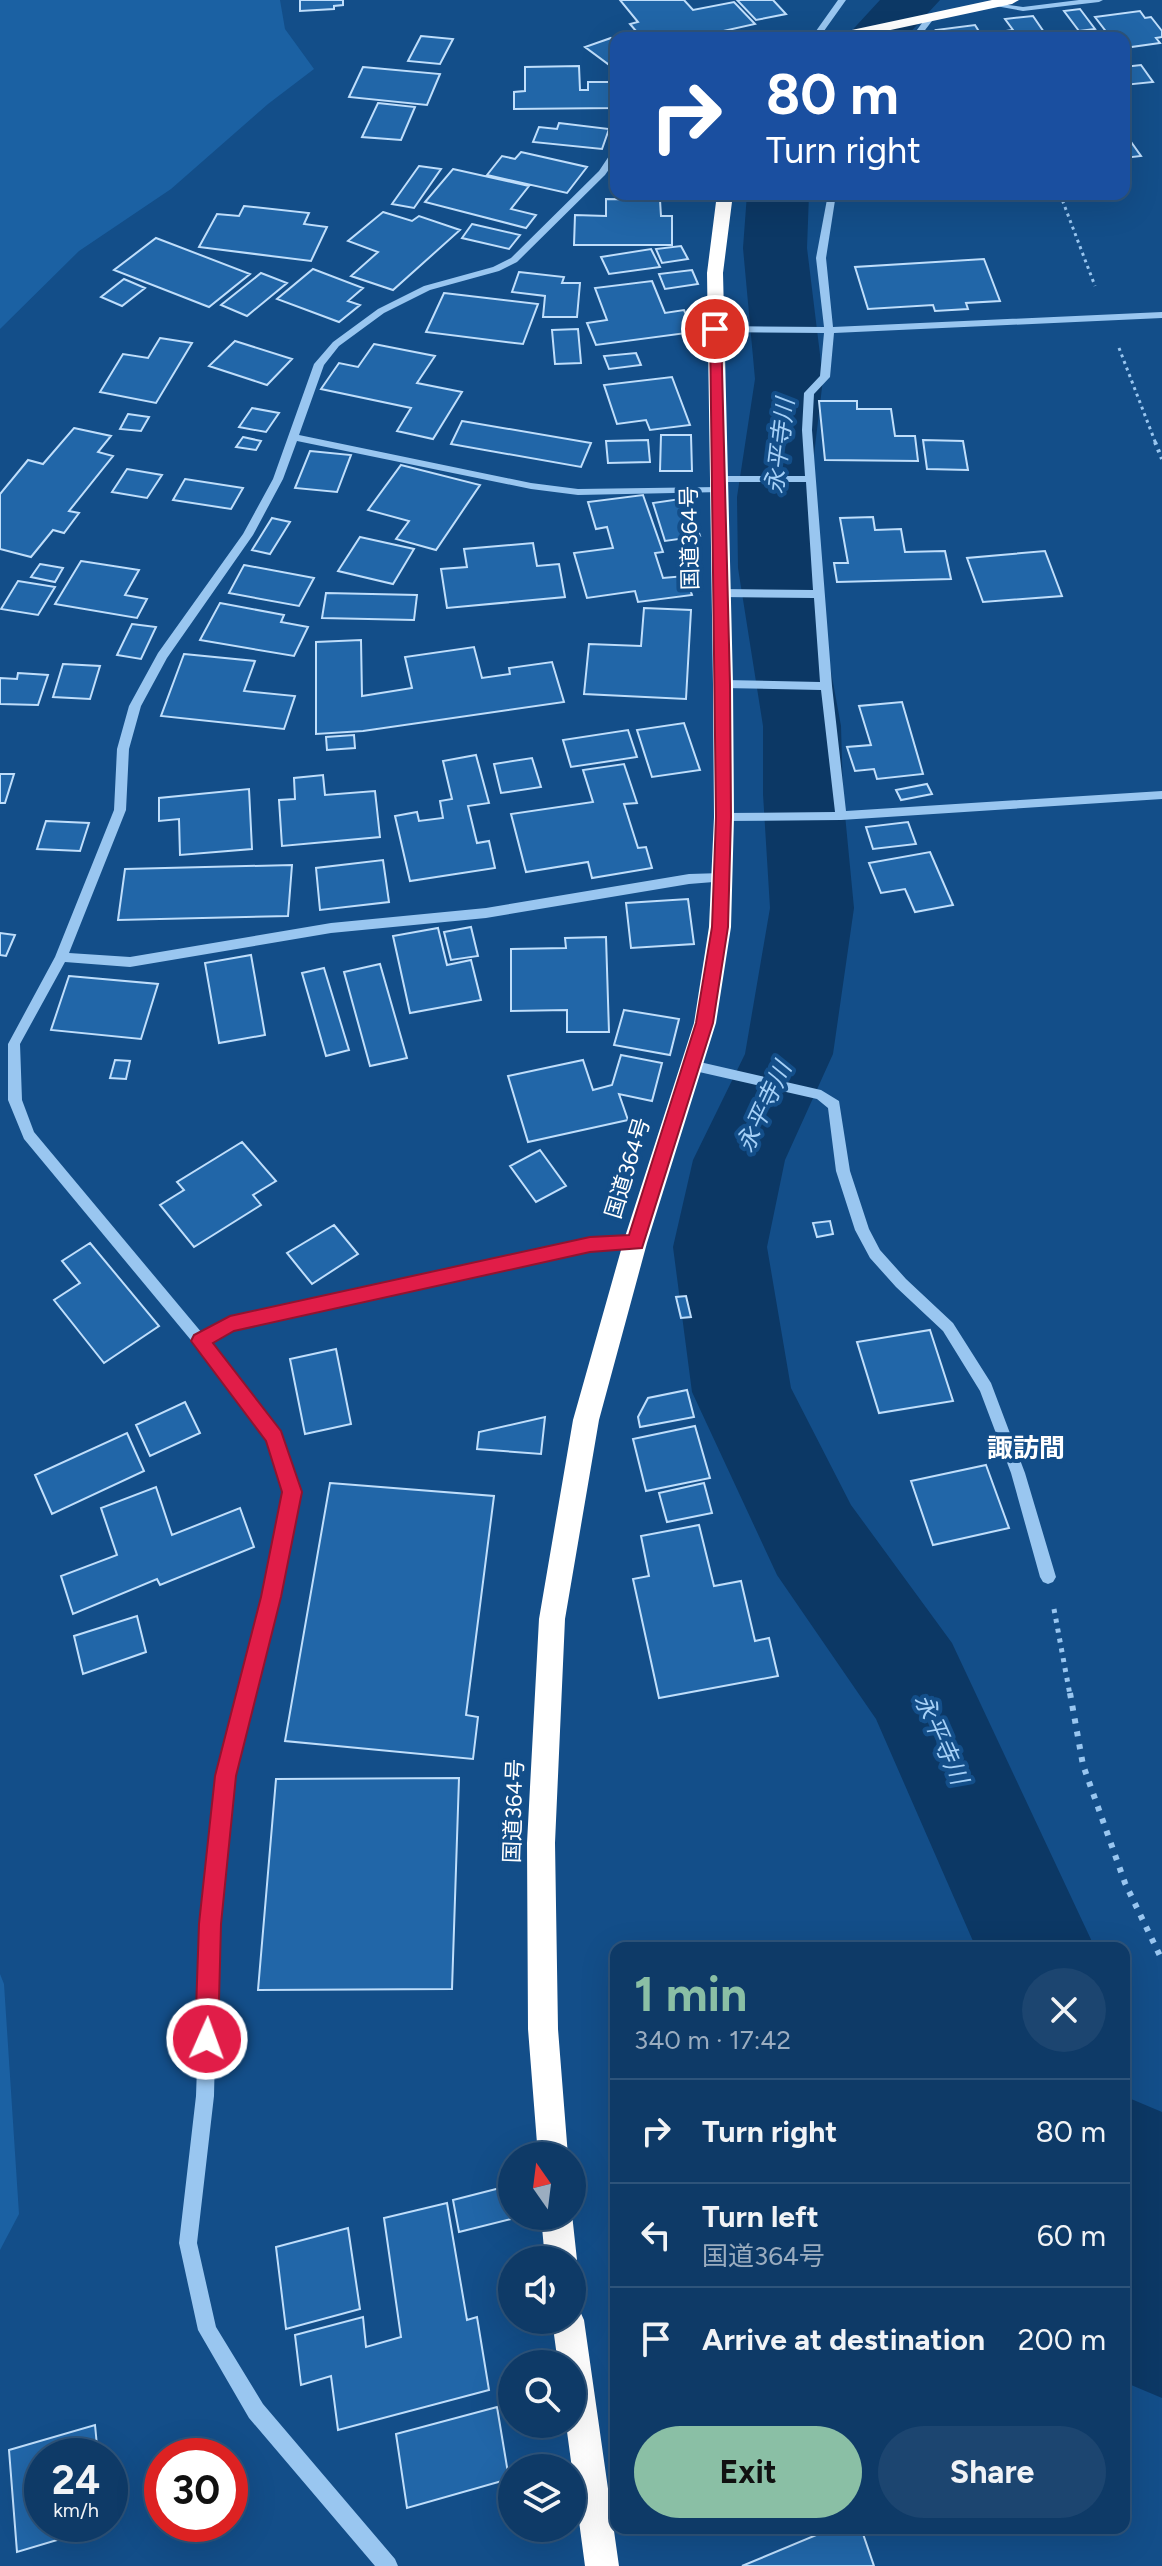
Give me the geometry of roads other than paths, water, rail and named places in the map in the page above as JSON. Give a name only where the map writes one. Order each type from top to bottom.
[{"type":"highway","points":[[861,32],[1012,0]]},
{"type":"highway","name":"国道364号","points":[[552,2142],[543,2029],[541,1843],[552,1619],[586,1420],[635,1243],[705,1023],[720,927],[722,878],[735,817],[731,593],[725,483],[725,329],[715,273],[724,200]]},
{"type":"highway","points":[[570,2334],[602,2566]]},
{"type":"street","points":[[819,32],[842,0]]},
{"type":"street","points":[[994,5],[1023,9],[1099,0]]},
{"type":"street","points":[[918,32],[925,18]]},
{"type":"street","points":[[388,2566],[256,2411],[207,2330],[188,2243],[205,2096],[210,1924],[225,1776],[271,1597],[292,1492],[274,1437],[200,1341],[29,1135],[15,1100],[7,1045],[61,957],[120,810],[123,749],[135,706],[162,656],[248,535],[296,438],[319,364],[336,344],[381,311],[427,288],[496,269],[514,260],[602,173],[610,161]]},
{"type":"street","points":[[831,200],[821,258],[829,330],[825,377],[809,393],[807,479],[820,686],[841,816]]},
{"type":"street","points":[[725,329],[829,330],[1162,315]]},
{"type":"street","points":[[296,438],[531,486],[578,492],[807,479]]},
{"type":"street","points":[[731,593],[815,594]]},
{"type":"street","points":[[733,684],[820,686]]},
{"type":"street","points":[[735,817],[841,816],[1162,795]]},
{"type":"street","points":[[61,957],[130,962],[331,928],[486,913],[689,879],[722,878]]},
{"type":"street","points":[[691,1065],[821,1095],[834,1105],[843,1171],[862,1230],[875,1254],[948,1327],[986,1388],[1018,1473],[1048,1577]]},
{"type":"street","points":[[200,1341],[230,1324],[590,1245],[635,1243]]},
{"type":"waterway","name":"永平寺川","points":[[879,32],[912,0]]},
{"type":"waterway","name":"永平寺川","points":[[778,200],[775,248],[789,379],[773,497],[775,568],[802,726],[803,794],[812,908],[789,1054],[739,1160],[720,1247],[742,1392],[814,1540],[914,1681],[1033,1942]]},
{"type":"waterway","name":"永平寺川","points":[[1130,2186],[1162,2333]]},
{"type":"district","name":"諏訪間","points":[[1026,1448]]}]
